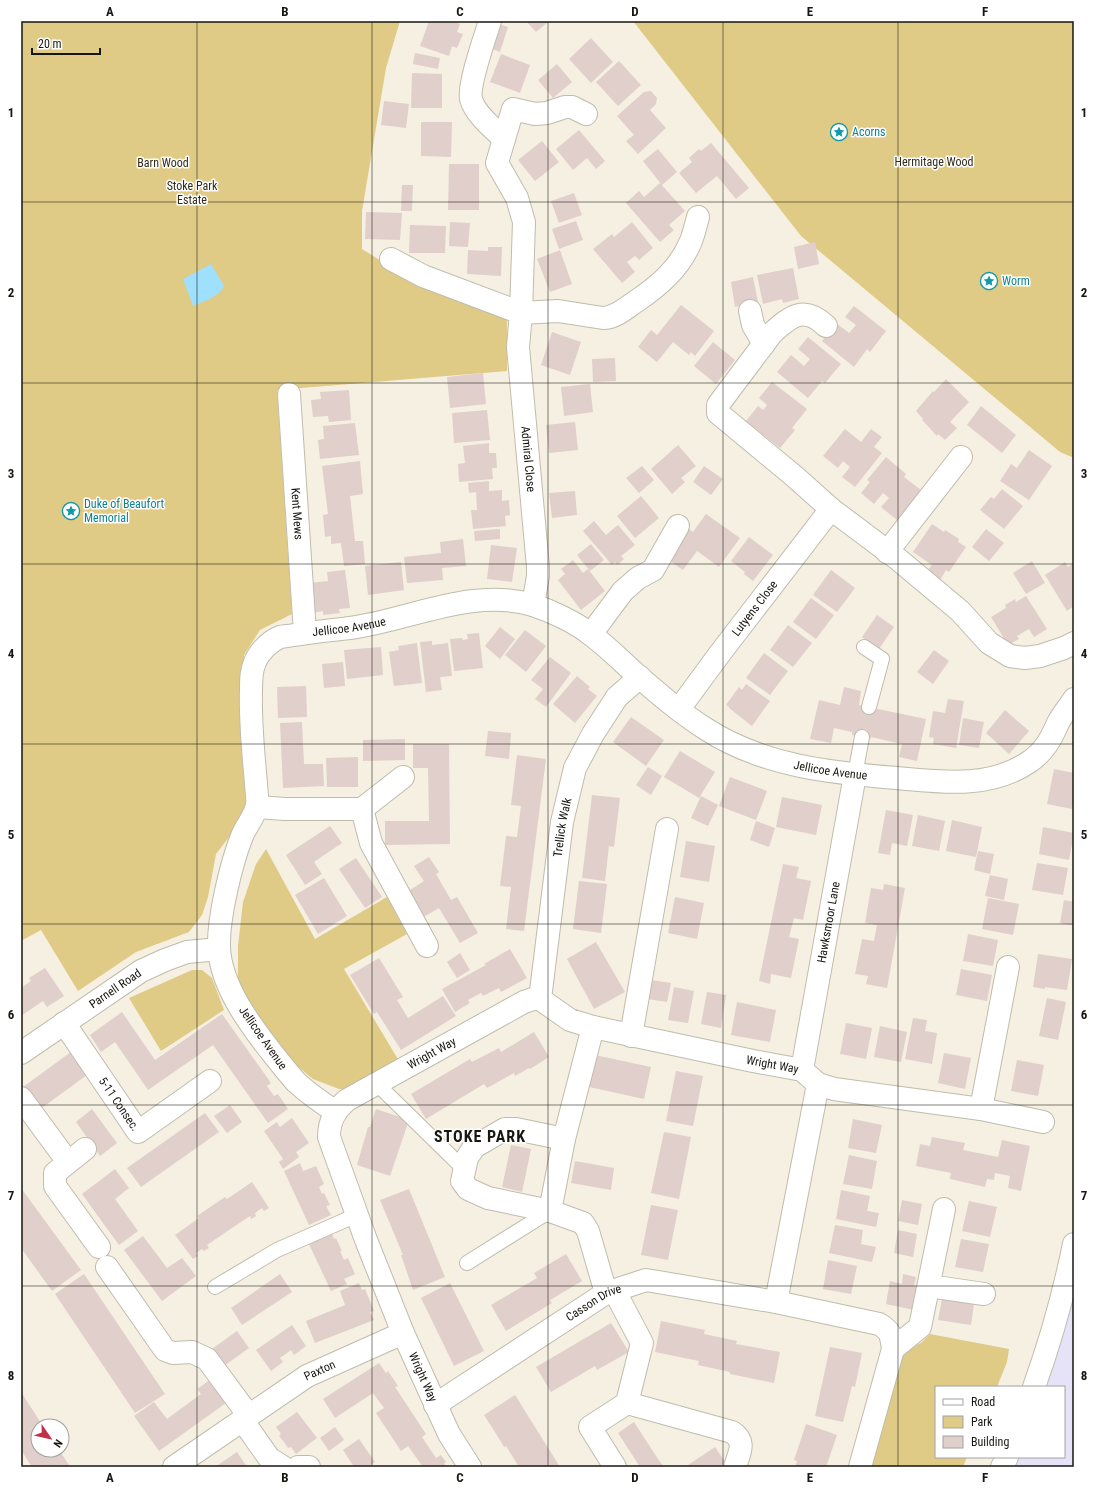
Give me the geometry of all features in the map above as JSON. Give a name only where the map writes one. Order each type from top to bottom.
[{"type":"street","points":[[490,21],[471,85],[471,99],[475,108],[504,139]]},
{"type":"street","name":"Admiral Close","points":[[533,605],[538,576],[518,347],[521,313],[524,222],[517,198],[497,163],[513,109],[535,114],[547,113],[565,106],[572,107],[586,114]]},
{"type":"street","points":[[392,259],[423,276],[521,313],[558,311],[610,318],[640,299],[669,276],[691,241],[698,217]]},
{"type":"street","points":[[750,311],[753,325],[764,344]]},
{"type":"street","points":[[826,326],[812,316],[804,314],[792,317],[781,325],[772,333],[718,405],[718,413],[831,509],[960,611],[990,643],[1010,656],[1025,658],[1040,656],[1074,643]]},
{"type":"street","name":"Kent Mews","points":[[289,394],[305,633]]},
{"type":"street","points":[[887,552],[961,457]]},
{"type":"street","name":"Lutyens Close","points":[[679,709],[831,509]]},
{"type":"street","points":[[591,634],[623,591],[638,578],[653,570],[678,526]]},
{"type":"street","name":"Jellicoe Avenue","points":[[336,1112],[317,1099],[297,1082],[256,1033],[243,1012],[229,984],[222,966],[219,949],[222,913],[233,866],[242,837],[257,807],[250,706],[251,678],[254,664],[261,652],[279,637],[371,625],[470,602],[490,600],[513,601],[533,605],[570,621],[591,634],[679,709],[707,730],[737,747],[803,768],[855,775],[947,782],[984,780],[1000,776],[1028,763],[1040,753],[1050,741],[1058,722],[1074,699]]},
{"type":"street","name":"Trellick Walk","points":[[540,999],[562,822],[571,782],[580,757],[593,734],[617,698],[640,677]]},
{"type":"street","name":"Hawksmoor Lane","points":[[802,1070],[855,775]]},
{"type":"street","points":[[257,807],[285,809],[362,809],[403,777]]},
{"type":"street","points":[[362,809],[370,843],[427,946]]},
{"type":"street","points":[[632,1036],[667,830]]},
{"type":"street","name":"Parnell Road","points":[[21,1053],[141,971],[165,960],[188,952],[219,949]]},
{"type":"street","points":[[981,1109],[1008,967]]},
{"type":"street","name":"Wright Way","points":[[470,1467],[449,1434],[404,1333],[357,1215],[329,1137],[330,1122],[336,1112],[347,1100],[524,1002],[532,999],[540,999],[570,1020],[593,1027],[802,1070],[818,1084],[847,1092],[981,1109],[1043,1122]]},
{"type":"street","name":"5-11 Consec.","points":[[64,1023],[138,1132],[210,1081]]},
{"type":"street","points":[[550,1211],[564,1139],[593,1027]]},
{"type":"street","points":[[776,1302],[818,1084]]},
{"type":"street","points":[[21,1098],[68,1162]]},
{"type":"street","points":[[564,1139],[516,1129],[505,1129],[474,1147],[466,1158],[462,1181],[468,1189],[480,1195],[550,1211],[583,1223],[588,1231],[610,1292],[642,1343],[627,1403],[590,1427],[614,1467]]},
{"type":"street","points":[[85,1149],[55,1173],[54,1186],[99,1247]]},
{"type":"street","points":[[860,1467],[893,1349],[920,1327],[944,1209]]},
{"type":"street","points":[[1034,1386],[1049,1345],[1074,1244]]},
{"type":"street","points":[[107,1267],[165,1350],[173,1353],[192,1352],[207,1359],[246,1418],[269,1458],[283,1467]]},
{"type":"street","name":"Casson Drive","points":[[435,1405],[610,1292],[646,1280],[776,1302],[879,1324],[887,1329],[891,1336],[893,1349]]},
{"type":"street","points":[[929,1286],[984,1294]]},
{"type":"street","name":"Paxton","points":[[174,1467],[307,1376],[404,1333]]},
{"type":"street","points":[[627,1403],[732,1432],[737,1435],[741,1441],[741,1449],[735,1467]]},
{"type":"street","points":[[298,1467],[309,1467]]},
{"type":"lane","points":[[864,647],[882,659],[869,707]]},
{"type":"lane","points":[[855,775],[862,737]]},
{"type":"lane","points":[[376,1084],[464,1169]]},
{"type":"lane","points":[[467,1263],[550,1211]]},
{"type":"lane","points":[[215,1287],[277,1250],[357,1215]]},
{"type":"shaded area","points":[[1074,1244],[1074,1467],[1002,1467],[1006,1458],[1065,1458],[1065,1386],[1034,1386]]},
{"type":"green space","name":"Stoke Park Estate","points":[[21,21],[400,21],[386,68],[362,211],[362,249],[386,264],[507,312],[507,371],[277,390],[292,614],[260,630],[244,655],[250,776],[246,806],[236,828],[216,854],[208,897],[202,915],[189,932],[136,952],[78,991],[41,930],[21,941]]},
{"type":"green space","name":"Hermitage Wood","points":[[633,21],[1074,21],[1074,458],[1060,452],[801,236]]},
{"type":"green space","points":[[266,849],[315,939],[387,897],[407,934],[344,969],[399,1061],[350,1089],[339,1089],[313,1079],[290,1060],[253,1016],[238,981],[238,946],[243,902],[256,864]]},
{"type":"green space","points":[[192,970],[202,970],[212,978],[224,1010],[161,1051],[129,998]]},
{"type":"green space","points":[[930,1334],[1009,1349],[1007,1362],[997,1386],[935,1386],[935,1458],[967,1458],[963,1467],[871,1467],[884,1423],[900,1353],[921,1343]]},
{"type":"water","points":[[211,264],[224,286],[215,296],[193,306],[183,279]]},
{"type":"building","points":[[429,21],[453,21],[460,24],[457,32],[463,34],[457,48],[452,46],[449,56],[420,46]]},
{"type":"building","points":[[526,21],[549,21],[536,32]]},
{"type":"building","points":[[498,24],[508,27],[500,52],[490,48]]},
{"type":"building","points":[[591,38],[613,62],[591,83],[569,59]]},
{"type":"building","points":[[415,53],[440,58],[438,69],[413,64]]},
{"type":"building","points":[[501,54],[530,65],[520,93],[490,82]]},
{"type":"building","points":[[619,61],[641,85],[618,106],[596,82]]},
{"type":"building","points":[[557,64],[572,82],[553,98],[538,80]]},
{"type":"building","points":[[412,73],[442,74],[442,108],[411,108]]},
{"type":"building","points":[[651,91],[657,98],[656,104],[650,110],[666,128],[638,154],[626,141],[634,135],[617,116],[644,92]]},
{"type":"building","points":[[384,101],[409,104],[406,128],[381,125]]},
{"type":"building","points":[[421,122],[452,122],[451,157],[421,156]]},
{"type":"building","points":[[579,130],[605,161],[596,169],[587,158],[573,170],[556,149]]},
{"type":"building","points":[[542,141],[559,162],[535,181],[518,160]]},
{"type":"building","points":[[711,143],[749,188],[736,199],[717,176],[696,193],[679,173],[692,162],[689,158],[699,149],[701,151]]},
{"type":"building","points":[[658,149],[677,172],[662,185],[643,161]]},
{"type":"building","points":[[449,164],[479,164],[479,210],[448,210]]},
{"type":"building","points":[[660,183],[685,211],[669,225],[674,230],[660,242],[626,203],[639,191],[644,197]]},
{"type":"building","points":[[402,185],[413,185],[412,211],[401,211]]},
{"type":"building","points":[[574,193],[582,215],[559,223],[551,201]]},
{"type":"building","points":[[366,212],[402,213],[400,240],[365,239]]},
{"type":"building","points":[[576,221],[583,240],[559,249],[552,229]]},
{"type":"building","points":[[450,222],[470,223],[468,247],[449,246]]},
{"type":"building","points":[[632,222],[653,248],[639,260],[635,256],[627,262],[635,272],[622,283],[593,249],[612,234],[614,237]]},
{"type":"building","points":[[410,225],[446,226],[445,253],[409,253]]},
{"type":"building","points":[[815,242],[819,264],[798,269],[794,247]]},
{"type":"building","points":[[488,247],[502,247],[501,276],[467,274],[468,250],[488,251]]},
{"type":"building","points":[[560,250],[572,284],[550,292],[537,259]]},
{"type":"building","points":[[793,268],[799,299],[783,303],[782,299],[763,304],[757,275]]},
{"type":"building","points":[[753,277],[758,302],[735,307],[731,282]]},
{"type":"building","points":[[681,305],[714,331],[695,356],[691,352],[689,355],[673,342],[657,362],[638,347],[651,330],[657,335]]},
{"type":"building","points":[[854,306],[886,331],[870,352],[867,349],[854,367],[822,341],[836,323],[849,333],[856,325],[845,317]]},
{"type":"building","points":[[552,332],[581,342],[570,375],[541,365]]},
{"type":"building","points":[[808,337],[841,364],[825,383],[822,381],[808,398],[777,372],[791,355],[804,366],[810,359],[798,349]]},
{"type":"building","points":[[713,342],[735,360],[716,384],[694,366]]},
{"type":"building","points":[[615,358],[616,381],[593,382],[592,359]]},
{"type":"building","points":[[483,373],[486,404],[450,408],[447,377]]},
{"type":"building","points":[[946,379],[969,402],[950,422],[957,428],[945,440],[938,434],[937,436],[916,411],[933,391],[934,392]]},
{"type":"building","points":[[772,382],[807,409],[792,428],[795,430],[780,448],[746,421],[758,406],[763,410],[767,405],[759,398]]},
{"type":"building","points":[[590,384],[593,412],[564,416],[561,387]]},
{"type":"building","points":[[349,390],[351,420],[329,422],[328,416],[313,417],[311,400],[321,399],[320,392]]},
{"type":"building","points":[[981,406],[1016,435],[1002,453],[967,425]]},
{"type":"building","points":[[487,410],[490,440],[454,443],[452,413]]},
{"type":"building","points":[[575,422],[578,450],[549,453],[546,425]]},
{"type":"building","points":[[355,423],[359,455],[320,459],[318,440],[324,439],[323,426]]},
{"type":"building","points":[[845,429],[861,442],[871,429],[882,437],[874,447],[882,453],[855,487],[842,477],[850,467],[843,461],[838,468],[823,456]]},
{"type":"building","points":[[489,443],[489,453],[496,453],[497,468],[492,468],[493,479],[459,482],[458,464],[465,463],[463,446]]},
{"type":"building","points":[[678,445],[696,466],[681,478],[685,482],[672,494],[651,469]]},
{"type":"building","points":[[1029,450],[1052,466],[1029,500],[1000,481],[1011,464],[1017,468]]},
{"type":"building","points":[[886,457],[906,474],[904,477],[921,490],[897,520],[881,507],[889,498],[883,493],[874,504],[861,493],[870,482],[867,480]]},
{"type":"building","points":[[360,461],[363,494],[350,496],[355,541],[363,541],[365,564],[344,566],[341,543],[331,544],[331,536],[325,537],[323,515],[328,514],[322,466]]},
{"type":"building","points":[[642,466],[654,480],[639,493],[626,478]]},
{"type":"building","points":[[704,466],[723,479],[711,495],[693,482]]},
{"type":"building","points":[[489,481],[489,491],[502,490],[502,501],[509,500],[510,515],[505,516],[506,526],[473,529],[471,510],[477,510],[476,492],[469,493],[468,483]]},
{"type":"building","points":[[1002,489],[1023,506],[1004,529],[980,510],[991,497],[994,499]]},
{"type":"building","points":[[575,491],[577,515],[552,518],[549,493]]},
{"type":"building","points":[[641,496],[659,518],[635,538],[617,516]]},
{"type":"building","points":[[706,514],[740,538],[719,567],[697,551],[683,570],[667,559],[689,529],[693,532]]},
{"type":"building","points":[[594,521],[606,535],[618,525],[635,545],[621,556],[624,559],[617,565],[615,562],[612,565],[583,531]]},
{"type":"building","points":[[932,524],[959,539],[958,542],[966,547],[949,572],[946,570],[940,580],[927,571],[932,565],[913,552]]},
{"type":"building","points":[[500,529],[500,539],[475,541],[474,531]]},
{"type":"building","points":[[986,529],[1004,543],[989,561],[972,547]]},
{"type":"building","points":[[749,537],[773,555],[753,581],[744,574],[745,572],[731,561]]},
{"type":"building","points":[[463,539],[466,566],[442,568],[443,580],[407,583],[404,557],[441,553],[440,542]]},
{"type":"building","points":[[591,544],[604,560],[590,571],[577,555]]},
{"type":"building","points":[[491,545],[517,548],[512,582],[487,579]]},
{"type":"building","points":[[573,560],[583,573],[588,569],[605,591],[581,610],[558,580],[565,574],[561,569]]},
{"type":"building","points":[[1032,561],[1045,583],[1026,594],[1013,573]]},
{"type":"building","points":[[401,562],[404,590],[368,595],[365,566]]},
{"type":"building","points":[[1065,562],[1068,567],[1074,563],[1074,606],[1067,611],[1045,575]]},
{"type":"building","points":[[345,570],[350,608],[339,609],[340,613],[323,615],[323,611],[312,613],[309,583],[328,581],[327,572]]},
{"type":"building","points":[[831,570],[855,588],[837,612],[813,595]]},
{"type":"building","points":[[1026,596],[1047,629],[1034,637],[1029,629],[1017,636],[1019,639],[1008,645],[991,617],[1006,608],[1005,605],[1015,599],[1016,602]]},
{"type":"building","points":[[811,598],[834,615],[816,639],[793,622]]},
{"type":"building","points":[[877,615],[894,627],[879,649],[862,637]]},
{"type":"building","points":[[788,625],[812,643],[793,667],[770,650]]},
{"type":"building","points":[[500,627],[515,639],[500,659],[485,646]]},
{"type":"building","points":[[525,630],[546,646],[526,672],[505,655]]},
{"type":"building","points":[[479,633],[483,668],[454,671],[450,639],[468,639],[467,634]]},
{"type":"building","points":[[432,641],[432,645],[448,643],[452,676],[440,677],[442,690],[426,692],[420,642]]},
{"type":"building","points":[[417,643],[422,683],[394,686],[389,652],[399,650],[398,646]]},
{"type":"building","points":[[381,647],[383,675],[347,679],[344,650]]},
{"type":"building","points":[[934,650],[949,661],[933,684],[917,672]]},
{"type":"building","points":[[764,653],[788,671],[770,695],[746,678]]},
{"type":"building","points":[[550,657],[571,673],[546,707],[535,699],[543,689],[531,680]]},
{"type":"building","points":[[343,662],[345,686],[324,688],[322,664]]},
{"type":"building","points":[[577,676],[590,687],[588,689],[597,696],[575,723],[553,704]]},
{"type":"building","points":[[746,684],[770,701],[752,726],[726,705],[739,687],[742,690]]},
{"type":"building","points":[[306,686],[307,717],[278,718],[277,687]]},
{"type":"building","points":[[844,687],[861,691],[859,705],[926,719],[917,761],[899,757],[902,744],[871,737],[871,739],[852,735],[852,732],[834,728],[831,743],[810,739],[819,700],[840,705]]},
{"type":"building","points":[[948,699],[964,701],[956,748],[933,744],[934,738],[929,737],[933,711],[945,713]]},
{"type":"building","points":[[1005,710],[1029,731],[1009,754],[986,733]]},
{"type":"building","points":[[631,717],[664,740],[646,766],[613,742]]},
{"type":"building","points":[[963,718],[984,722],[979,748],[959,745]]},
{"type":"building","points":[[302,722],[304,764],[323,764],[324,786],[283,788],[280,723]]},
{"type":"building","points":[[488,731],[511,733],[509,759],[485,756]]},
{"type":"building","points":[[405,739],[405,760],[363,761],[363,740]]},
{"type":"building","points":[[413,744],[449,744],[450,844],[385,845],[385,821],[429,821],[428,768],[413,768]]},
{"type":"building","points":[[680,751],[715,772],[699,798],[664,777]]},
{"type":"building","points":[[517,755],[546,759],[524,931],[506,929],[511,887],[500,886],[506,836],[517,837],[521,806],[511,805]]},
{"type":"building","points":[[358,757],[358,787],[327,787],[326,758]]},
{"type":"building","points":[[648,767],[662,776],[651,795],[636,785]]},
{"type":"building","points":[[1054,769],[1074,773],[1074,798],[1072,809],[1047,804]]},
{"type":"building","points":[[730,777],[767,791],[756,820],[719,806]]},
{"type":"building","points":[[592,795],[620,798],[614,847],[609,846],[605,881],[582,878]]},
{"type":"building","points":[[701,796],[718,805],[708,826],[691,818]]},
{"type":"building","points":[[782,797],[822,805],[816,835],[776,827]]},
{"type":"building","points":[[886,810],[913,815],[907,846],[892,843],[890,855],[878,853]]},
{"type":"building","points":[[918,815],[945,821],[939,851],[912,846]]},
{"type":"building","points":[[952,820],[982,827],[976,857],[946,851]]},
{"type":"building","points":[[756,821],[775,828],[769,847],[750,840]]},
{"type":"building","points":[[330,826],[342,843],[314,862],[322,874],[305,885],[286,855]]},
{"type":"building","points":[[1043,827],[1074,833],[1069,860],[1039,854]]},
{"type":"building","points":[[686,841],[715,846],[709,882],[680,877]]},
{"type":"building","points":[[978,851],[994,854],[990,874],[974,870]]},
{"type":"building","points":[[429,857],[439,872],[436,874],[451,900],[457,897],[478,933],[460,943],[439,908],[422,918],[407,892],[424,881],[414,866]]},
{"type":"building","points":[[356,858],[382,897],[365,908],[339,869]]},
{"type":"building","points":[[1037,863],[1068,868],[1063,895],[1032,890]]},
{"type":"building","points":[[783,864],[799,867],[796,878],[811,881],[803,920],[794,918],[789,937],[799,939],[791,978],[771,974],[770,984],[759,981]]},
{"type":"building","points":[[990,875],[1008,879],[1004,900],[985,896]]},
{"type":"building","points":[[324,878],[347,916],[318,934],[295,895]]},
{"type":"building","points":[[579,881],[607,884],[601,933],[573,929]]},
{"type":"building","points":[[884,884],[905,888],[887,988],[866,984],[868,976],[855,974],[862,939],[874,941],[877,925],[865,923],[871,888],[883,890]]},
{"type":"building","points":[[675,897],[704,903],[697,939],[668,933]]},
{"type":"building","points":[[988,898],[1019,904],[1013,935],[982,929]]},
{"type":"building","points":[[1064,900],[1074,902],[1074,926],[1060,923]]},
{"type":"building","points":[[968,934],[998,940],[993,966],[963,961]]},
{"type":"building","points":[[596,942],[625,992],[594,1009],[567,959]]},
{"type":"building","points":[[510,949],[527,978],[501,992],[499,988],[483,996],[481,993],[468,1000],[470,1003],[455,1012],[442,989],[486,965],[484,964]]},
{"type":"building","points":[[460,953],[470,970],[457,978],[447,962]]},
{"type":"building","points":[[1038,954],[1072,959],[1067,990],[1033,987]]},
{"type":"building","points":[[379,958],[403,997],[397,1000],[408,1018],[443,996],[456,1016],[401,1050],[377,1012],[374,1014],[350,975]]},
{"type":"building","points":[[45,968],[64,996],[47,1007],[43,1001],[21,1016],[21,988],[31,981],[29,978]]},
{"type":"building","points":[[961,969],[992,975],[987,1001],[956,995]]},
{"type":"building","points":[[651,980],[671,983],[667,1002],[647,999]]},
{"type":"building","points":[[674,987],[694,991],[688,1023],[668,1020]]},
{"type":"building","points":[[707,992],[726,995],[721,1028],[701,1024]]},
{"type":"building","points":[[1047,998],[1066,1002],[1058,1040],[1039,1036]]},
{"type":"building","points":[[737,1002],[776,1010],[770,1042],[731,1035]]},
{"type":"building","points":[[122,1012],[155,1060],[222,1014],[271,1083],[267,1086],[274,1096],[278,1094],[288,1109],[268,1123],[213,1045],[148,1090],[115,1042],[101,1052],[90,1035]]},
{"type":"building","points":[[913,1018],[927,1020],[925,1031],[937,1033],[932,1064],[905,1059]]},
{"type":"building","points":[[846,1023],[872,1028],[866,1059],[840,1054]]},
{"type":"building","points":[[880,1026],[907,1032],[901,1062],[874,1057]]},
{"type":"building","points":[[534,1032],[549,1057],[530,1069],[529,1068],[515,1076],[514,1073],[487,1088],[484,1084],[426,1119],[411,1094],[470,1059],[472,1062],[499,1048],[501,1052]]},
{"type":"building","points":[[75,1049],[91,1072],[39,1110],[23,1087]]},
{"type":"building","points":[[944,1053],[971,1058],[965,1089],[938,1083]]},
{"type":"building","points":[[595,1055],[651,1067],[644,1099],[589,1087]]},
{"type":"building","points":[[1017,1060],[1044,1065],[1038,1096],[1011,1091]]},
{"type":"building","points":[[676,1071],[703,1076],[693,1126],[666,1121]]},
{"type":"building","points":[[230,1105],[242,1122],[227,1133],[214,1116]]},
{"type":"building","points":[[92,1109],[117,1143],[100,1156],[76,1122]]},
{"type":"building","points":[[376,1109],[409,1120],[390,1176],[357,1165],[368,1127],[370,1127]]},
{"type":"building","points":[[205,1113],[219,1132],[141,1187],[127,1168]]},
{"type":"building","points":[[292,1118],[309,1143],[296,1152],[299,1157],[283,1169],[279,1162],[283,1159],[264,1131],[277,1122],[280,1127]]},
{"type":"building","points":[[853,1119],[882,1125],[876,1153],[848,1148]]},
{"type":"building","points":[[664,1132],[691,1137],[679,1199],[651,1193]]},
{"type":"building","points":[[932,1137],[965,1143],[963,1150],[998,1157],[1002,1140],[1030,1146],[1021,1191],[1008,1188],[1010,1176],[995,1173],[994,1180],[987,1179],[985,1187],[950,1179],[951,1173],[916,1166],[920,1144],[930,1146]]},
{"type":"building","points":[[511,1145],[531,1149],[522,1192],[502,1187]]},
{"type":"building","points":[[849,1155],[877,1161],[872,1189],[843,1184]]},
{"type":"building","points":[[575,1161],[614,1168],[611,1190],[571,1183]]},
{"type":"building","points":[[300,1163],[303,1171],[316,1166],[324,1184],[319,1187],[330,1205],[326,1206],[331,1215],[309,1225],[284,1171]]},
{"type":"building","points":[[115,1169],[129,1188],[115,1199],[138,1231],[119,1245],[82,1194]]},
{"type":"building","points":[[252,1182],[269,1208],[264,1211],[262,1208],[255,1213],[256,1216],[251,1219],[250,1216],[229,1230],[207,1245],[209,1248],[204,1251],[202,1249],[196,1253],[198,1256],[193,1259],[175,1235],[199,1218],[197,1216],[225,1197],[227,1199]]},
{"type":"building","points":[[21,1188],[81,1270],[52,1291],[21,1248]]},
{"type":"building","points":[[409,1189],[445,1277],[413,1290],[401,1255],[403,1255],[380,1200]]},
{"type":"building","points":[[841,1190],[870,1196],[867,1211],[879,1213],[876,1227],[836,1219]]},
{"type":"building","points":[[902,1200],[922,1204],[918,1225],[898,1221]]},
{"type":"building","points":[[969,1201],[997,1207],[990,1237],[962,1231]]},
{"type":"building","points":[[651,1205],[678,1210],[668,1260],[641,1255]]},
{"type":"building","points":[[835,1225],[863,1230],[861,1244],[876,1247],[872,1262],[829,1253]]},
{"type":"building","points":[[898,1230],[917,1234],[913,1257],[894,1253]]},
{"type":"building","points":[[331,1231],[334,1239],[336,1238],[342,1251],[340,1251],[344,1260],[348,1258],[355,1274],[344,1279],[347,1284],[331,1291],[308,1242]]},
{"type":"building","points":[[143,1236],[167,1268],[182,1258],[196,1276],[162,1301],[124,1250]]},
{"type":"building","points":[[961,1239],[989,1244],[983,1272],[955,1267]]},
{"type":"building","points":[[566,1254],[582,1281],[550,1300],[552,1303],[506,1331],[491,1305],[537,1278],[534,1273]]},
{"type":"building","points":[[828,1260],[857,1266],[851,1294],[823,1289]]},
{"type":"building","points":[[84,1274],[165,1394],[135,1413],[55,1294]]},
{"type":"building","points":[[280,1274],[292,1292],[242,1325],[231,1308]]},
{"type":"building","points":[[903,1274],[916,1277],[914,1286],[924,1288],[919,1311],[886,1304],[890,1281],[902,1284]]},
{"type":"building","points":[[359,1283],[362,1290],[365,1289],[374,1311],[370,1312],[374,1320],[315,1343],[306,1321],[345,1305],[340,1291]]},
{"type":"building","points":[[450,1283],[484,1351],[454,1366],[421,1298]]},
{"type":"building","points":[[942,1299],[974,1304],[971,1325],[938,1320]]},
{"type":"building","points":[[661,1321],[705,1330],[704,1334],[737,1341],[736,1344],[780,1352],[774,1383],[730,1374],[730,1372],[698,1365],[699,1361],[655,1352]]},
{"type":"building","points":[[611,1323],[629,1352],[597,1370],[595,1366],[551,1392],[536,1367]]},
{"type":"building","points":[[292,1325],[306,1346],[294,1355],[291,1350],[280,1358],[283,1362],[271,1371],[256,1350]]},
{"type":"building","points":[[237,1331],[249,1348],[224,1366],[212,1349]]},
{"type":"building","points":[[830,1347],[862,1353],[855,1387],[852,1386],[843,1422],[815,1416]]},
{"type":"building","points":[[379,1363],[386,1373],[388,1371],[398,1386],[395,1387],[426,1434],[422,1437],[436,1458],[441,1455],[446,1462],[444,1463],[446,1467],[423,1467],[408,1446],[401,1451],[376,1413],[384,1408],[373,1393],[335,1418],[323,1399]]},
{"type":"building","points":[[210,1380],[226,1403],[159,1451],[134,1416],[154,1402],[167,1419],[201,1394],[197,1389]]},
{"type":"building","points":[[21,1392],[38,1418],[30,1418],[30,1458],[64,1458],[69,1465],[66,1467],[32,1467],[21,1450]]},
{"type":"building","points":[[515,1395],[560,1467],[519,1467],[506,1446],[504,1447],[484,1415]]},
{"type":"building","points":[[297,1412],[317,1438],[296,1454],[291,1447],[288,1448],[279,1436],[281,1434],[276,1427]]},
{"type":"building","points":[[634,1422],[664,1467],[640,1467],[618,1433]]},
{"type":"building","points":[[806,1424],[837,1435],[826,1467],[795,1467],[797,1461],[794,1460]]},
{"type":"building","points":[[335,1427],[344,1440],[329,1451],[320,1438]]},
{"type":"building","points":[[359,1439],[375,1462],[368,1467],[354,1467],[343,1450]]},
{"type":"building","points":[[715,1447],[726,1463],[719,1467],[685,1467]]},
{"type":"building","points":[[237,1452],[247,1467],[215,1467]]},
{"type":"place","name":"Acorns","points":[[839,132]]},
{"type":"place","name":"Worm","points":[[989,281]]},
{"type":"place","name":"Duke of Beaufort Memorial","points":[[71,511]]},
{"type":"district","name":"STOKE PARK","points":[[480,1136]]},
{"type":"park label","name":"Barn Wood","points":[[163,163]]}]
